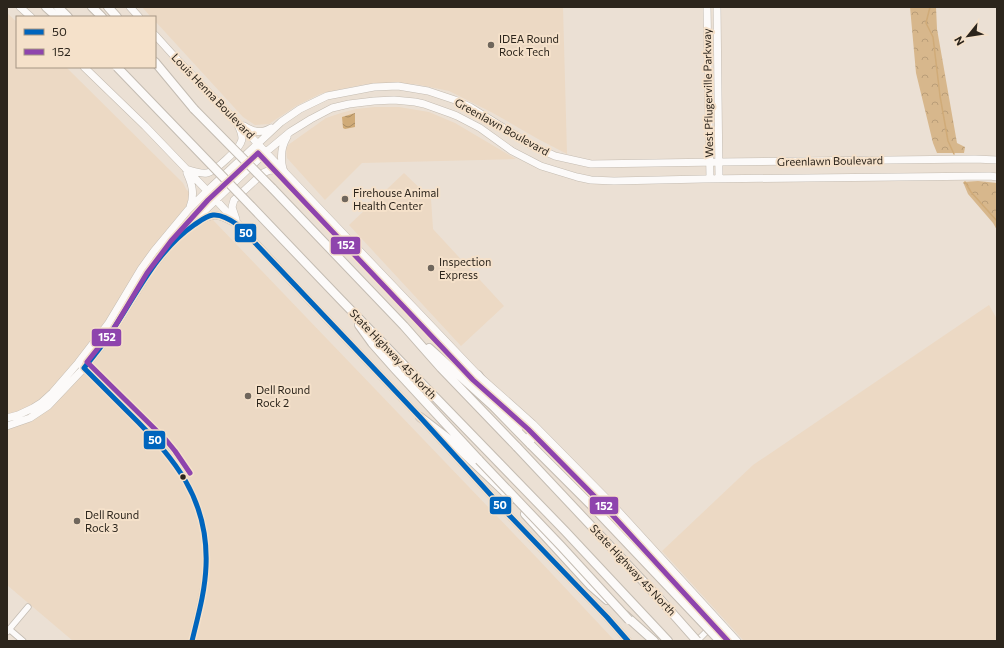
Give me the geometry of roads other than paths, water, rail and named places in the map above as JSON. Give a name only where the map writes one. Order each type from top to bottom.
[{"type":"highway","points":[[46,7],[56,16]]},
{"type":"highway","points":[[58,7],[67,16]]},
{"type":"highway","points":[[92,7],[101,16]]},
{"type":"highway","points":[[108,7],[116,16]]},
{"type":"highway","points":[[156,63],[194,109]]},
{"type":"highway","points":[[114,68],[137,88]]},
{"type":"highway","name":"State Highway 45 North","points":[[117,68],[500,464],[668,641]]},
{"type":"highway","name":"State Highway 45 North","points":[[153,68],[272,188],[404,326],[441,368],[658,597],[697,641]]},
{"type":"highway","points":[[341,300],[372,343],[648,641]]},
{"type":"highway","points":[[404,326],[493,406],[591,505],[718,641]]},
{"type":"highway","points":[[478,375],[496,400],[718,641]]},
{"type":"highway","points":[[420,417],[450,440],[522,511],[591,586],[654,641]]},
{"type":"main road","points":[[20,7],[30,16]]},
{"type":"main road","points":[[130,7],[138,16]]},
{"type":"main road","name":"West Pflugerville Parkway","points":[[707,7],[710,179]]},
{"type":"main road","name":"West Pflugerville Parkway","points":[[717,7],[720,179]]},
{"type":"main road","name":"Louis Henna Boulevard","points":[[156,36],[478,375],[533,424],[609,501],[737,641]]},
{"type":"main road","points":[[85,68],[145,126],[216,200],[420,417],[508,515],[607,617],[628,641]]},
{"type":"main road","name":"Greenlawn Boulevard","points":[[7,418],[33,408],[52,393],[78,363],[108,324],[141,270],[188,210],[281,122],[300,109],[327,96],[374,87],[398,86],[428,91],[455,100],[533,146],[555,156],[591,164],[975,159],[997,160]]},
{"type":"main road","name":"Greenlawn Boulevard","points":[[7,426],[30,418],[48,406],[84,368],[108,338],[151,269],[167,248],[216,200],[266,152],[290,132],[332,108],[374,100],[394,100],[424,104],[452,114],[480,128],[512,151],[541,166],[590,180],[997,177]]},
{"type":"main road","points":[[237,122],[257,132],[265,131],[281,122]]},
{"type":"main road","points":[[186,169],[207,173],[214,171],[237,149],[242,141],[241,132],[237,122]]},
{"type":"main road","points":[[496,140],[502,127]]},
{"type":"main road","points":[[238,224],[232,207],[234,200],[262,173],[270,170],[284,171],[281,161],[281,153],[283,144],[290,132]]},
{"type":"main road","points":[[186,169],[192,184],[193,192],[191,204],[188,210]]},
{"type":"main road","points":[[188,228],[207,217],[215,215],[221,216],[238,224]]},
{"type":"main road","points":[[151,269],[149,263],[154,252]]},
{"type":"street","points":[[78,363],[169,455],[184,477],[196,502],[203,523],[207,556],[205,586],[192,641]]},
{"type":"street","points":[[23,641],[8,630],[28,607]]},
{"type":"street","points":[[697,641],[718,620]]},
{"type":"water","points":[[355,113],[355,127],[343,128],[342,117]]},
{"type":"waterway","points":[[930,7],[926,23],[933,37],[940,96],[948,141],[954,154]]},
{"type":"waterway","points":[[965,182],[971,192],[997,221]]},
{"type":"place","name":"IDEA Round Rock Tech","points":[[491,45]]},
{"type":"place","name":"Firehouse Animal Health Center","points":[[345,199]]},
{"type":"place","name":"Inspection Express","points":[[431,268]]},
{"type":"place","name":"Dell Round Rock 2","points":[[248,396]]},
{"type":"place","name":"Dell Round Rock 3","points":[[77,521]]}]
